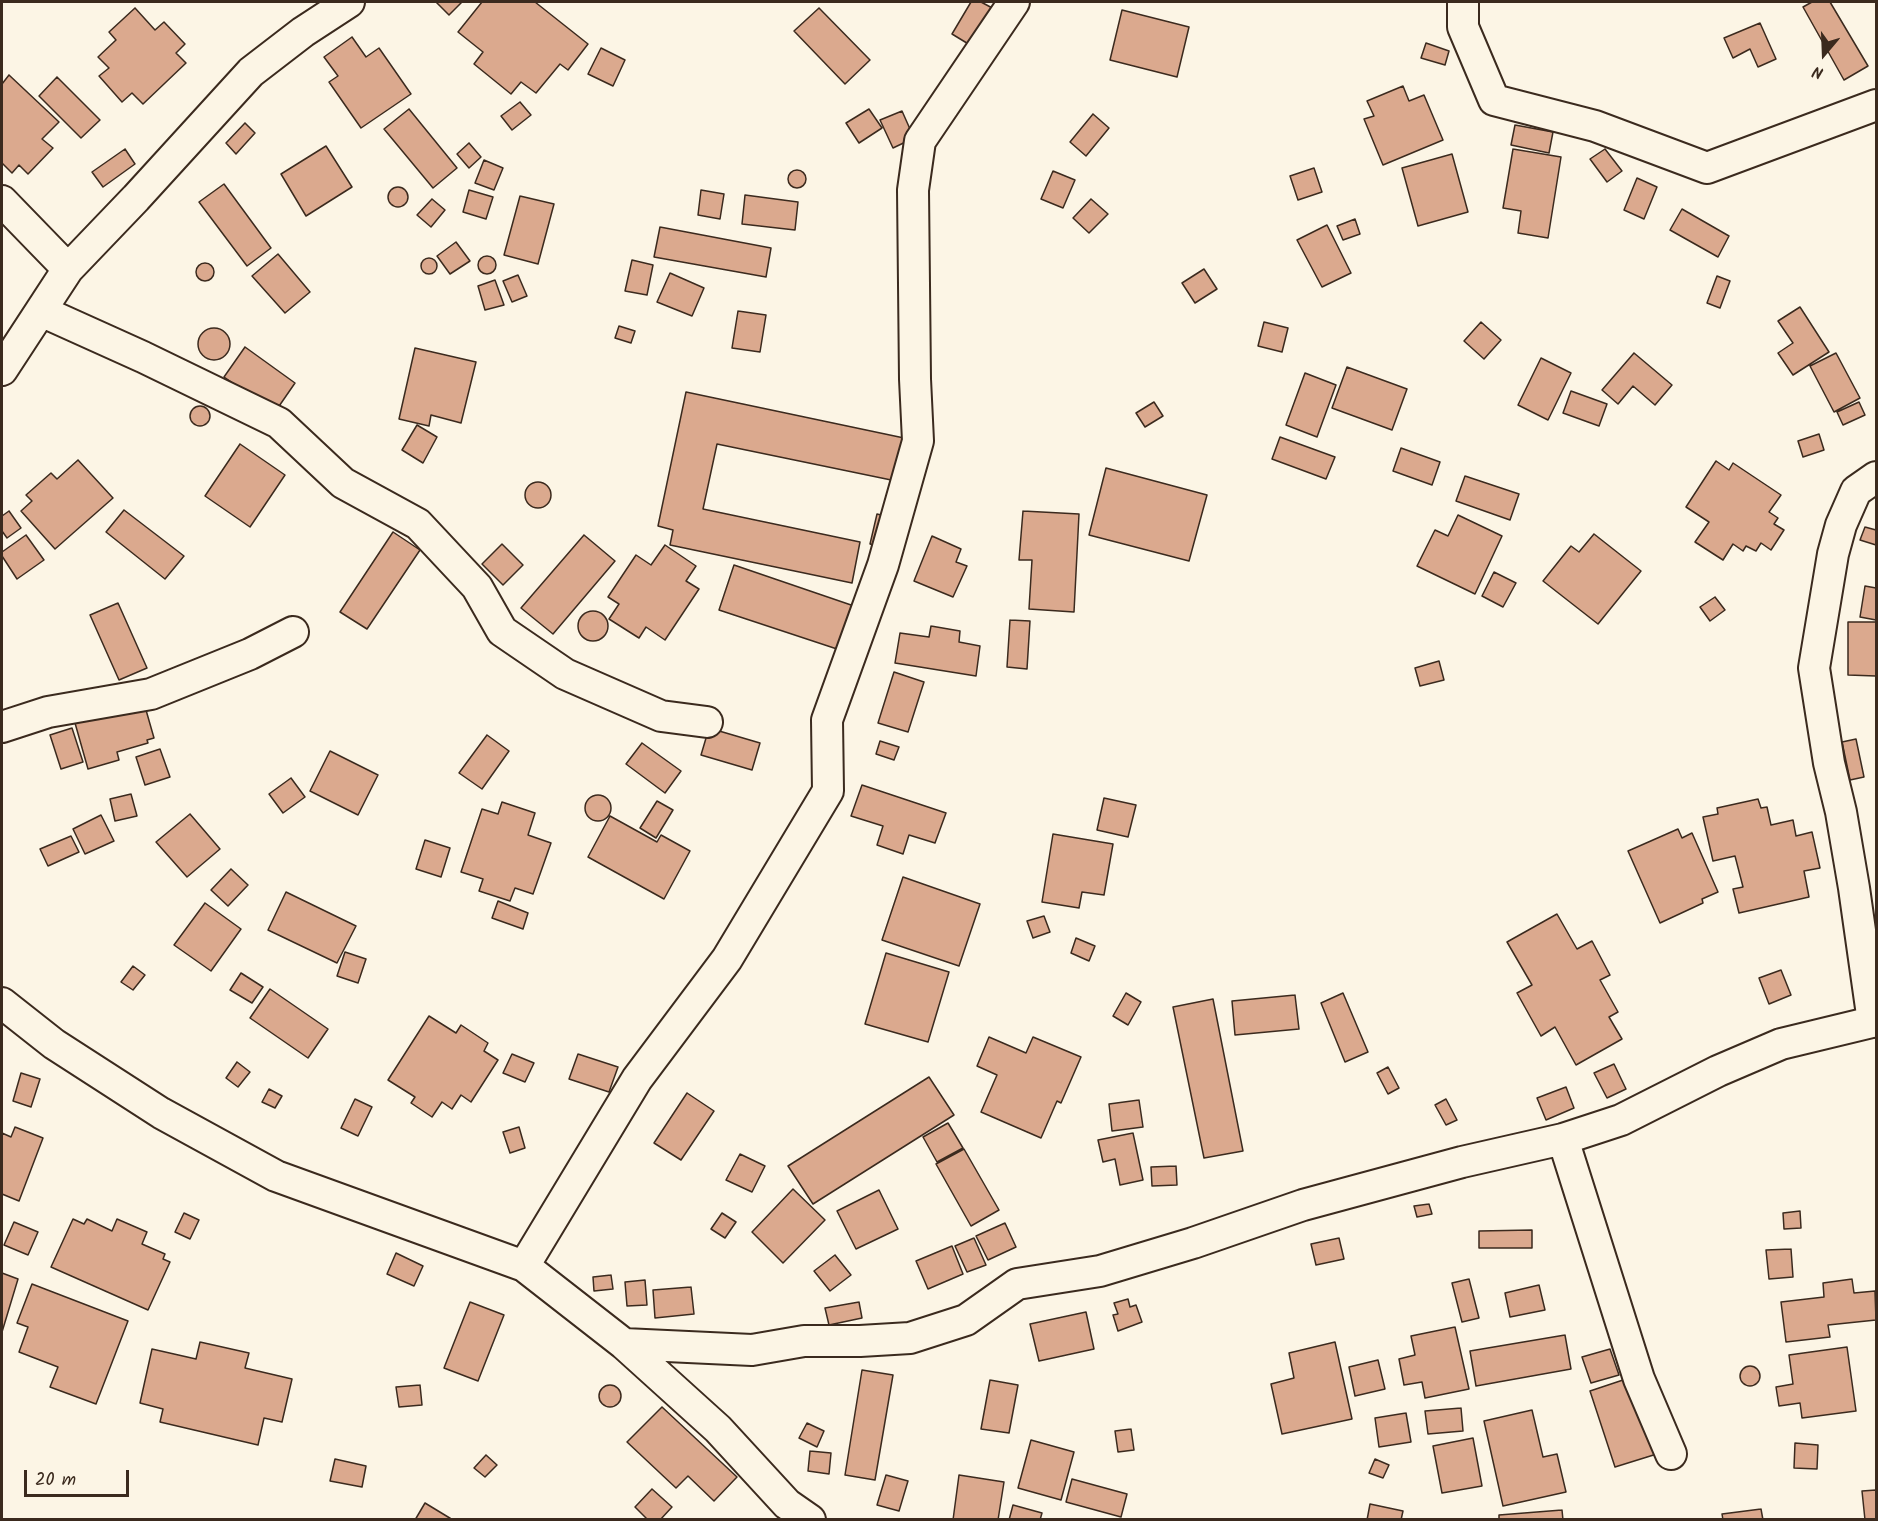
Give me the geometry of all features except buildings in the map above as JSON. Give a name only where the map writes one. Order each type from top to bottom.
[{"type":"street","points":[[2,370],[68,269],[251,72],[303,32],[349,2]]},
{"type":"street","points":[[524,1266],[637,1079],[727,959],[828,790],[827,720],[883,565],[918,441],[913,190],[920,141],[1014,2]]},
{"type":"street","points":[[1463,2],[1463,27],[1494,100],[1595,126],[1707,168],[1876,105]]},
{"type":"street","points":[[2,201],[68,269]]},
{"type":"street","points":[[41,311],[143,357],[279,423],[343,483],[418,524],[477,587],[502,631],[565,674],[661,716],[707,722]]},
{"type":"street","points":[[624,1344],[752,1350],[804,1341],[910,1338],[966,1320],[1017,1284],[1100,1271],[1193,1244],[1303,1205],[1461,1162],[1563,1139],[1621,1120],[1718,1071],[1781,1044],[1875,1021],[1853,877],[1829,763],[1814,668],[1833,554],[1841,525],[1857,491],[1876,477]]},
{"type":"street","points":[[2,727],[48,712],[151,694],[250,654],[292,632]]},
{"type":"street","points":[[2,1003],[54,1044],[161,1113],[276,1176],[524,1266],[624,1344],[718,1429],[787,1504],[810,1520]]},
{"type":"street","points":[[1563,1139],[1639,1379],[1671,1454]]}]
